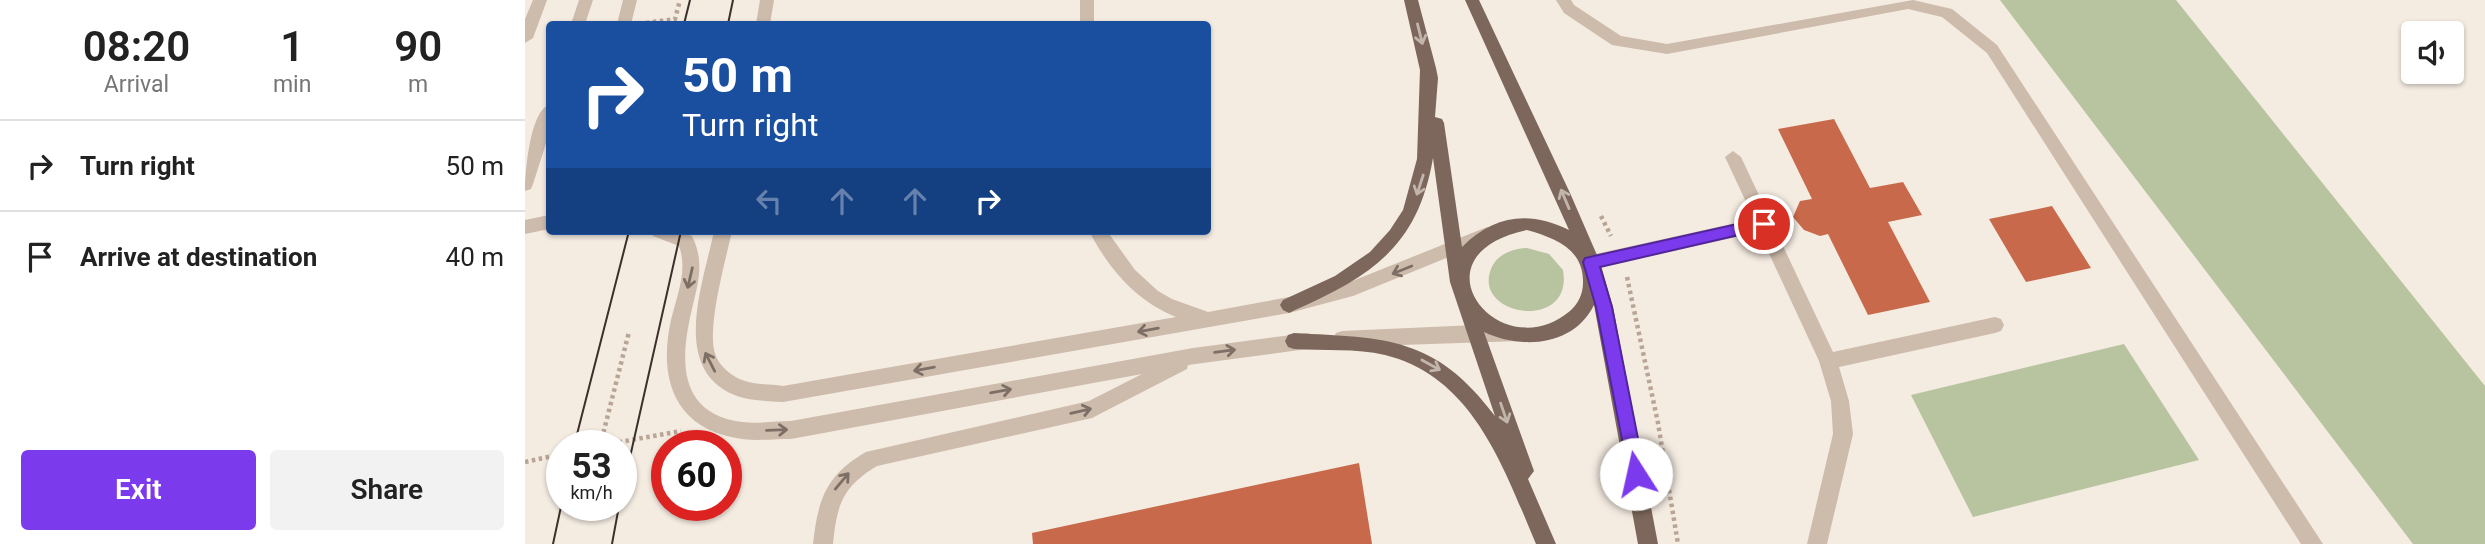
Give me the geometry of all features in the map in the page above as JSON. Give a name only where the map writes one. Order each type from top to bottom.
[{"type":"main road","points":[[1411,0],[1428,68],[1462,293],[1548,544]]},
{"type":"main road","points":[[1472,0],[1562,193],[1591,262],[1604,307],[1648,544]]},
{"type":"main road","points":[[1289,305],[1349,277],[1394,238],[1409,215],[1422,184],[1427,159],[1428,68]]},
{"type":"main road","points":[[1517,224],[1548,226],[1566,234],[1581,246],[1591,262],[1593,289],[1581,314],[1565,326],[1545,334],[1521,336],[1498,330],[1479,319],[1462,293],[1461,264],[1471,247],[1487,234],[1517,224]]},
{"type":"main road","points":[[1294,341],[1382,347],[1410,354],[1450,377],[1467,391],[1490,422],[1548,544]]},
{"type":"street","points":[[525,38],[540,0]]},
{"type":"street","points":[[579,21],[586,0]]},
{"type":"street","points":[[625,21],[630,0]]},
{"type":"street","points":[[764,21],[767,0]]},
{"type":"street","points":[[1087,0],[1087,21]]},
{"type":"street","points":[[1563,0],[1569,9],[1618,41],[1667,49],[1908,4],[1947,13],[1992,49],[2313,544]]},
{"type":"street","points":[[525,184],[546,120]]},
{"type":"street","points":[[1733,157],[1828,360],[1840,401],[1843,434],[1817,544]]},
{"type":"street","points":[[525,227],[546,223]]},
{"type":"street","points":[[1591,262],[1764,224]]},
{"type":"street","points":[[722,235],[706,324],[705,352],[716,372],[736,386],[783,394],[1289,305],[1347,291],[1487,234]]},
{"type":"street","points":[[670,235],[686,241],[694,258],[674,345],[674,367],[680,392],[689,406],[717,424],[747,431],[791,430],[1193,356],[1294,341],[1476,333],[1521,336]]},
{"type":"street","points":[[1101,235],[1122,269],[1155,299],[1175,311],[1215,318]]},
{"type":"street","points":[[1828,360],[1995,325]]},
{"type":"street","points":[[823,544],[826,514],[837,486],[852,470],[873,458],[1092,409],[1193,356]]},
{"type":"path","points":[[661,21],[675,19],[680,0]]},
{"type":"path","points":[[603,430],[629,332]]},
{"type":"path","points":[[637,439],[717,424]]},
{"type":"path","points":[[525,462],[546,457]]},
{"type":"green space","points":[[2000,0],[2176,0],[2485,386],[2485,544],[2413,544]]},
{"type":"green space","points":[[1527,248],[1549,254],[1563,270],[1562,290],[1554,303],[1540,310],[1524,311],[1508,307],[1496,298],[1489,285],[1491,269],[1501,256]]},
{"type":"green space","points":[[2124,344],[2199,460],[1973,517],[1911,395]]},
{"type":"building","points":[[1834,119],[1870,188],[1903,182],[1922,215],[1888,222],[1930,302],[1868,315],[1828,234],[1820,236],[1804,230],[1793,217],[1800,201],[1812,199],[1778,129]]},
{"type":"building","points":[[2052,206],[2091,268],[2026,282],[1989,219]]},
{"type":"building","points":[[1359,463],[1372,544],[1033,544],[1032,533]]},
{"type":"tram line","points":[[685,21],[690,0]]},
{"type":"tram line","points":[[729,21],[733,0]]},
{"type":"tram line","points":[[578,430],[628,235]]},
{"type":"tram line","points":[[636,430],[680,235]]},
{"type":"tram line","points":[[553,544],[558,521]]},
{"type":"tram line","points":[[612,544],[616,521]]},
{"type":"route","points":[[1636,474],[1604,307],[1591,262],[1764,224]]}]
